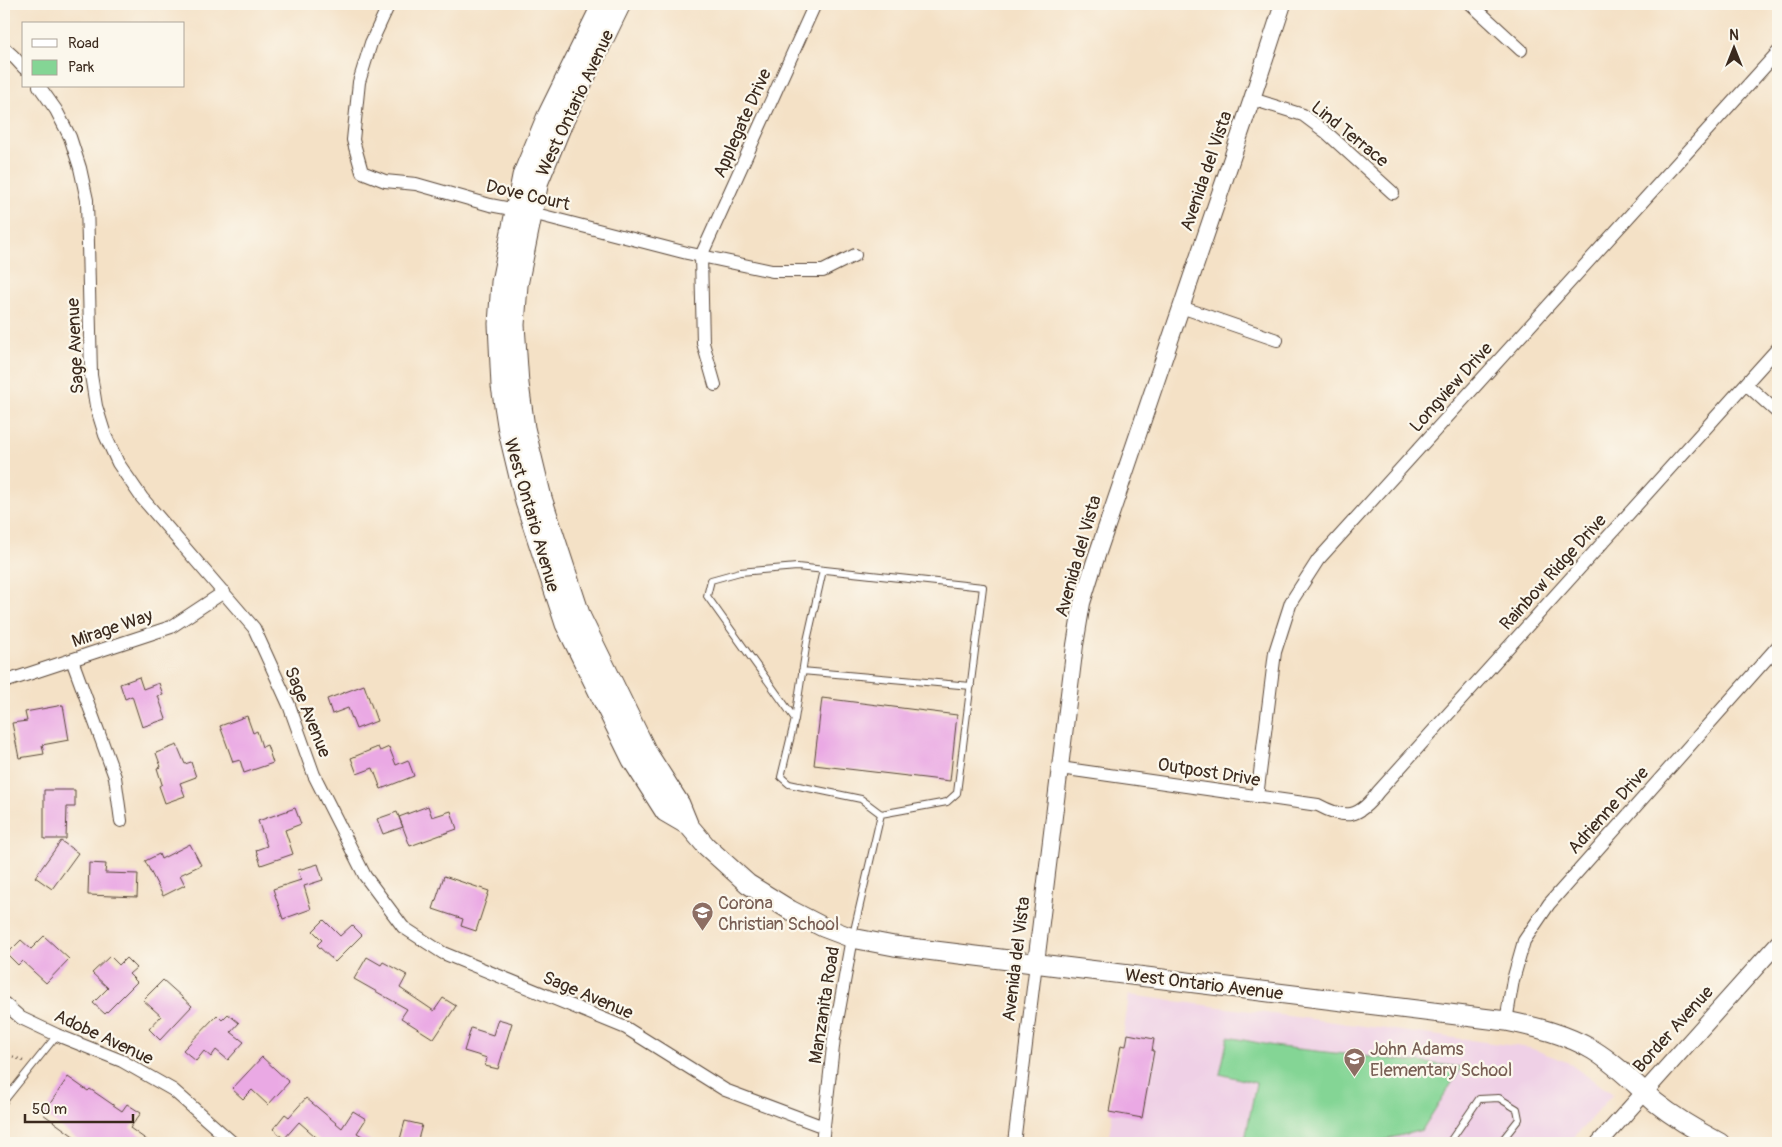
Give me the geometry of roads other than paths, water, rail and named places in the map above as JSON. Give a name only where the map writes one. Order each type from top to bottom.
[{"type":"main road","name":"West Ontario Avenue","points":[[602,4],[546,118],[522,176],[524,211],[515,325],[519,384],[542,498],[581,617],[647,752],[680,804],[689,826],[706,846],[748,884],[790,910],[823,927],[852,938],[894,946],[1506,1021],[1539,1028],[1571,1039],[1594,1051],[1691,1128],[1720,1143]]},
{"type":"main road","name":"West Ontario Avenue","points":[[524,211],[539,181],[562,125],[621,4]]},
{"type":"street","name":"Dove Court","points":[[389,4],[371,43],[359,82],[353,140],[362,172],[385,181],[416,184],[490,205],[524,211],[701,256],[772,271],[823,271],[855,255]]},
{"type":"street","name":"Applegate Drive","points":[[701,256],[815,4]]},
{"type":"street","name":"Avenida del Vista","points":[[1014,1143],[1075,645],[1082,603],[1130,452],[1283,4]]},
{"type":"street","points":[[1471,4],[1521,50]]},
{"type":"street","points":[[4,48],[22,66]]},
{"type":"street","name":"Longview Drive","points":[[1257,798],[1275,652],[1291,602],[1318,560],[1778,52]]},
{"type":"street","name":"Sage Avenue","points":[[40,88],[56,110],[70,137],[80,168],[87,200],[91,375],[96,406],[105,435],[118,463],[142,498],[254,628],[288,705],[314,775],[364,876],[403,928],[443,953],[626,1028],[724,1090],[824,1126]]},
{"type":"street","name":"Lind Terrace","points":[[1252,99],[1303,115],[1327,133],[1394,193]]},
{"type":"street","points":[[701,256],[703,343],[714,385]]},
{"type":"street","points":[[1181,307],[1277,340]]},
{"type":"street","name":"Rainbow Ridge Drive","points":[[1351,814],[1367,807],[1378,792],[1778,348]]},
{"type":"street","points":[[1746,384],[1778,413]]},
{"type":"street","name":"Mirage Way","points":[[4,682],[171,627],[224,592]]},
{"type":"street","name":"Adrienne Drive","points":[[1506,1021],[1513,980],[1524,941],[1549,904],[1778,646]]},
{"type":"street","points":[[72,660],[115,777],[121,821]]},
{"type":"street","name":"Outpost Drive","points":[[1060,768],[1257,798],[1318,805],[1334,814],[1351,814]]},
{"type":"street","name":"Manzanita Road","points":[[822,1143],[834,1038],[852,938]]},
{"type":"street","name":"Border Avenue","points":[[1599,1143],[1778,943]]},
{"type":"street","name":"Adobe Avenue","points":[[4,1003],[21,1018],[57,1035],[122,1061],[173,1090],[233,1143]]},
{"type":"lane","points":[[795,718],[707,596],[711,580],[740,572],[797,567],[983,587],[957,793],[948,802],[881,814],[861,799],[789,784],[781,777],[795,718],[807,641],[823,570]]},
{"type":"lane","points":[[802,671],[971,686]]},
{"type":"lane","name":"Manzanita Road","points":[[852,938],[881,814]]},
{"type":"lane","points":[[4,1101],[57,1035]]},
{"type":"lane","points":[[1449,1143],[1479,1099],[1499,1098],[1517,1109],[1519,1119],[1500,1143]]},
{"type":"place","name":"Corona Christian School","points":[[702,932]]},
{"type":"place","name":"John Adams Elementary School","points":[[1354,1078]]}]
